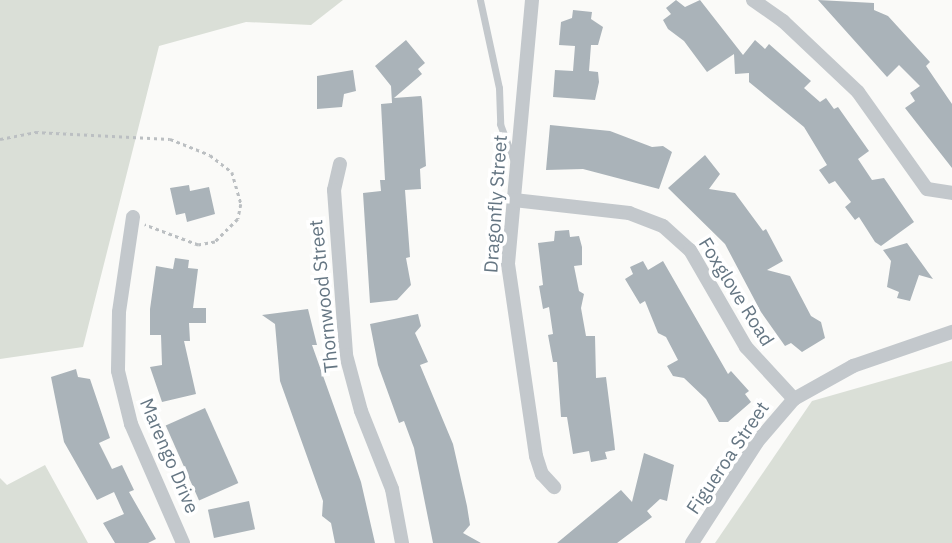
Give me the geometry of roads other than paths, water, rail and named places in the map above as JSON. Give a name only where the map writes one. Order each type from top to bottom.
[{"type":"street","name":"Dragonfly Street","points":[[532,0],[514,200],[510,291],[536,456],[542,474],[554,486]]},
{"type":"street","points":[[753,0],[783,21],[858,92],[927,188],[952,193]]},
{"type":"street","name":"Thornwood Street","points":[[340,164],[334,190],[346,355],[361,411],[392,489],[402,543]]},
{"type":"street","name":"Foxglove Road","points":[[514,200],[629,212],[663,226],[690,250],[746,347],[794,399]]},
{"type":"street","name":"Marengo Drive","points":[[133,217],[119,312],[118,371],[131,424],[183,543]]},
{"type":"street","name":"Figueroa Street","points":[[692,543],[757,442],[794,399],[853,366],[952,332]]},
{"type":"lane","points":[[480,0],[495,62],[505,147],[517,167]]}]
